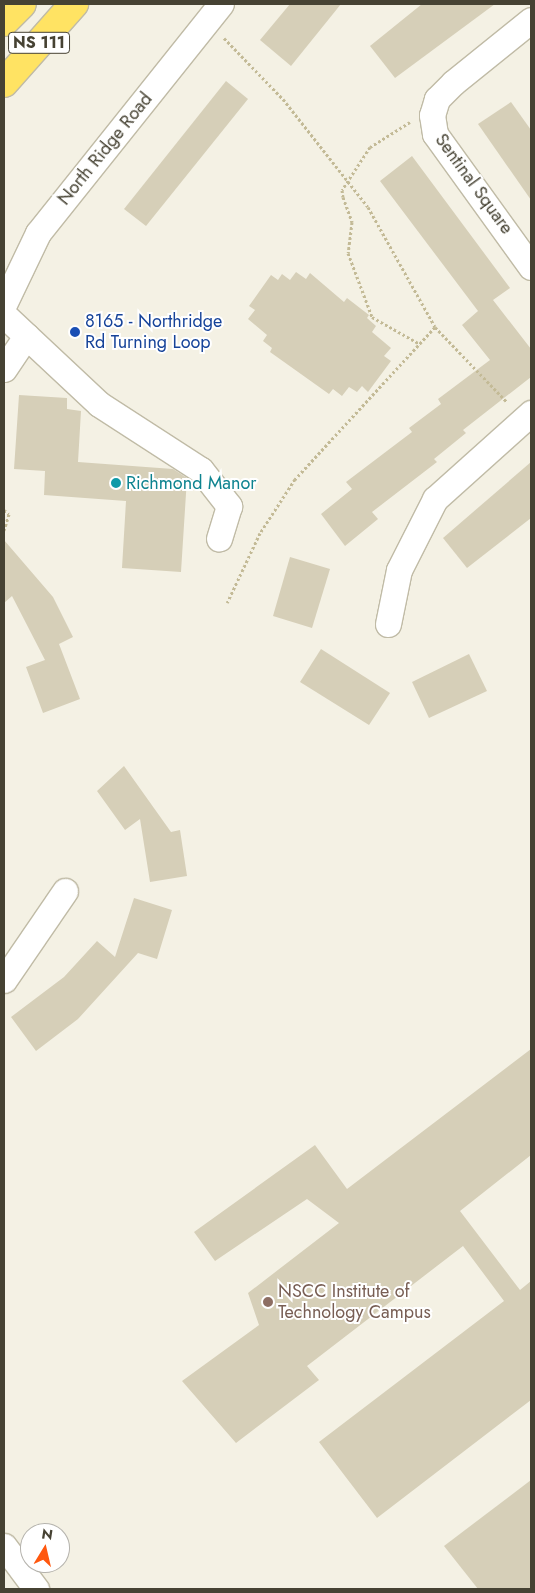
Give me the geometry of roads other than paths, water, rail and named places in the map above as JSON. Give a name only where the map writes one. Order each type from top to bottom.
[{"type":"highway","name":"NS 111","points":[[4,22],[22,4]]},
{"type":"highway","name":"NS 111","points":[[4,82],[74,4]]},
{"type":"street","name":"North Ridge Road","points":[[4,304],[38,233],[221,4]]},
{"type":"street","name":"Sentinal Square","points":[[531,20],[448,88],[437,99],[432,115],[436,134],[531,267]]},
{"type":"street","points":[[4,315],[99,404],[201,470],[229,506],[219,539]]},
{"type":"street","points":[[4,369],[26,336]]},
{"type":"street","points":[[388,624],[399,570],[435,499],[527,416]]},
{"type":"street","points":[[4,980],[65,891]]},
{"type":"street","points":[[4,1546],[36,1589]]},
{"type":"place","name":"8165 - Northridge Rd Turning Loop","points":[[75,332]]},
{"type":"place","name":"Richmond Manor","points":[[116,483]]},
{"type":"place","name":"NSCC Institute of Technology Campus","points":[[268,1302]]}]
